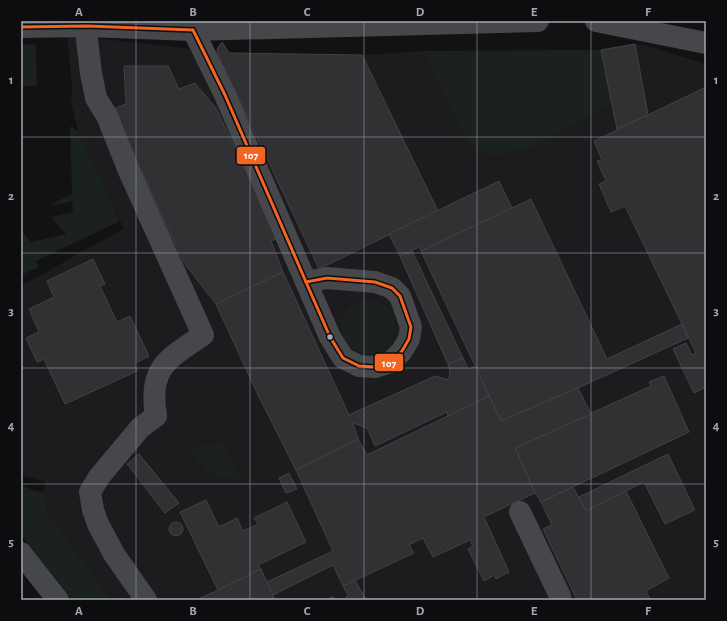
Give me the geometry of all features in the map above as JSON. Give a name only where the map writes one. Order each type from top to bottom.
[{"type":"street","points":[[21,26],[88,24],[193,30],[538,21]]},
{"type":"street","points":[[605,23],[706,43]]},
{"type":"street","points":[[88,24],[87,40],[96,98],[107,116],[129,171],[203,335],[174,354],[162,365],[156,379],[153,399],[156,416],[140,428],[99,477],[90,492],[93,510],[98,524],[114,554],[146,600]]},
{"type":"street","points":[[193,30],[225,95],[306,282],[330,337],[343,358],[359,366],[375,367],[391,362],[402,351],[409,339],[411,327],[400,296],[392,288],[375,282],[327,278],[306,282]]},
{"type":"street","points":[[520,512],[560,596],[560,600]]},
{"type":"street","points":[[21,553],[58,600]]},
{"type":"shaded area","points":[[67,35],[229,53],[362,55],[424,51],[601,50],[641,44],[706,64],[706,600],[111,600],[48,513],[44,492],[45,482],[21,475],[21,285],[124,229],[78,131],[71,103],[72,88]]},
{"type":"shaded area","points":[[33,44],[36,46],[37,86],[21,86],[21,45]]},
{"type":"shaded area","points":[[601,50],[612,103],[533,147],[495,155],[472,151],[424,51]]},
{"type":"shaded area","points":[[70,126],[78,131],[120,221],[36,261],[39,267],[21,275],[21,231],[31,242],[66,234],[51,217],[73,212],[72,201],[52,206],[52,204],[72,194]]},
{"type":"shaded area","points":[[368,300],[378,302],[387,308],[393,317],[395,327],[393,337],[387,346],[378,352],[368,354],[358,352],[349,346],[343,337],[341,327],[343,317],[349,308],[358,302]]},
{"type":"shaded area","points":[[223,443],[241,479],[211,473],[190,452],[197,445],[209,446]]},
{"type":"shaded area","points":[[21,485],[35,491],[44,492],[48,513],[111,600],[73,600],[21,535]]},
{"type":"building","points":[[222,42],[229,53],[362,55],[438,211],[319,269],[218,55],[217,49]]},
{"type":"building","points":[[635,44],[648,115],[617,129],[601,50]]},
{"type":"building","points":[[124,66],[168,66],[179,89],[195,83],[216,108],[278,238],[271,241],[283,272],[216,304],[184,263],[113,109],[126,104]]},
{"type":"building","points":[[706,87],[706,387],[694,393],[673,349],[686,343],[692,355],[696,353],[625,206],[611,212],[599,184],[606,181],[597,161],[602,160],[594,141]]},
{"type":"building","points":[[499,181],[512,208],[421,251],[419,247],[400,256],[389,234]]},
{"type":"building","points":[[531,199],[607,359],[682,324],[688,338],[501,421],[421,251]]},
{"type":"building","points":[[412,251],[463,358],[448,364],[400,256]]},
{"type":"building","points":[[93,259],[105,284],[100,286],[117,322],[130,316],[149,356],[134,364],[137,371],[65,404],[44,359],[37,362],[26,338],[39,332],[29,309],[54,297],[47,281]]},
{"type":"building","points":[[283,272],[349,415],[435,376],[449,380],[450,372],[448,364],[463,358],[468,369],[476,366],[489,396],[448,416],[447,412],[375,446],[367,428],[353,423],[358,439],[296,470],[258,395],[216,304]]},
{"type":"building","points":[[664,376],[689,432],[541,502],[535,493],[515,448],[651,386],[649,382]]},
{"type":"building","points":[[578,388],[591,414],[515,448],[535,493],[484,517],[509,572],[496,579],[494,575],[484,581],[468,549],[473,546],[470,540],[433,557],[423,538],[409,545],[414,553],[343,586],[333,565],[273,595],[267,582],[333,551],[296,470],[358,439],[367,455],[489,396],[501,421]]},
{"type":"building","points":[[139,454],[179,503],[165,513],[127,464]]},
{"type":"building","points":[[668,454],[695,510],[665,524],[644,482],[586,511],[579,497]]},
{"type":"building","points":[[289,473],[297,489],[286,493],[279,478]]},
{"type":"building","points":[[573,487],[586,511],[626,491],[669,578],[646,591],[650,600],[577,600],[543,529],[552,525],[541,502]]},
{"type":"building","points":[[206,500],[219,527],[237,518],[243,531],[258,524],[254,518],[287,502],[306,542],[258,565],[261,569],[218,590],[180,512]]},
{"type":"building","points":[[176,522],[181,524],[183,529],[181,534],[176,536],[171,534],[169,529],[171,524]]},
{"type":"building","points":[[261,569],[275,600],[196,600],[218,590]]},
{"type":"building","points":[[355,580],[365,598],[375,600],[344,600],[348,595],[343,586]]},
{"type":"building","points":[[331,597],[341,600],[330,600]]},
{"type":"transit line","name":"107","points":[[21,27],[87,26],[193,30]]},
{"type":"transit line","name":"107","points":[[193,30],[225,95],[306,282]]},
{"type":"transit line","name":"107","points":[[327,278],[375,282],[392,288],[400,296],[411,327],[409,339],[402,351],[391,362],[375,367],[359,366],[343,358],[330,337],[306,282],[327,278]]}]
